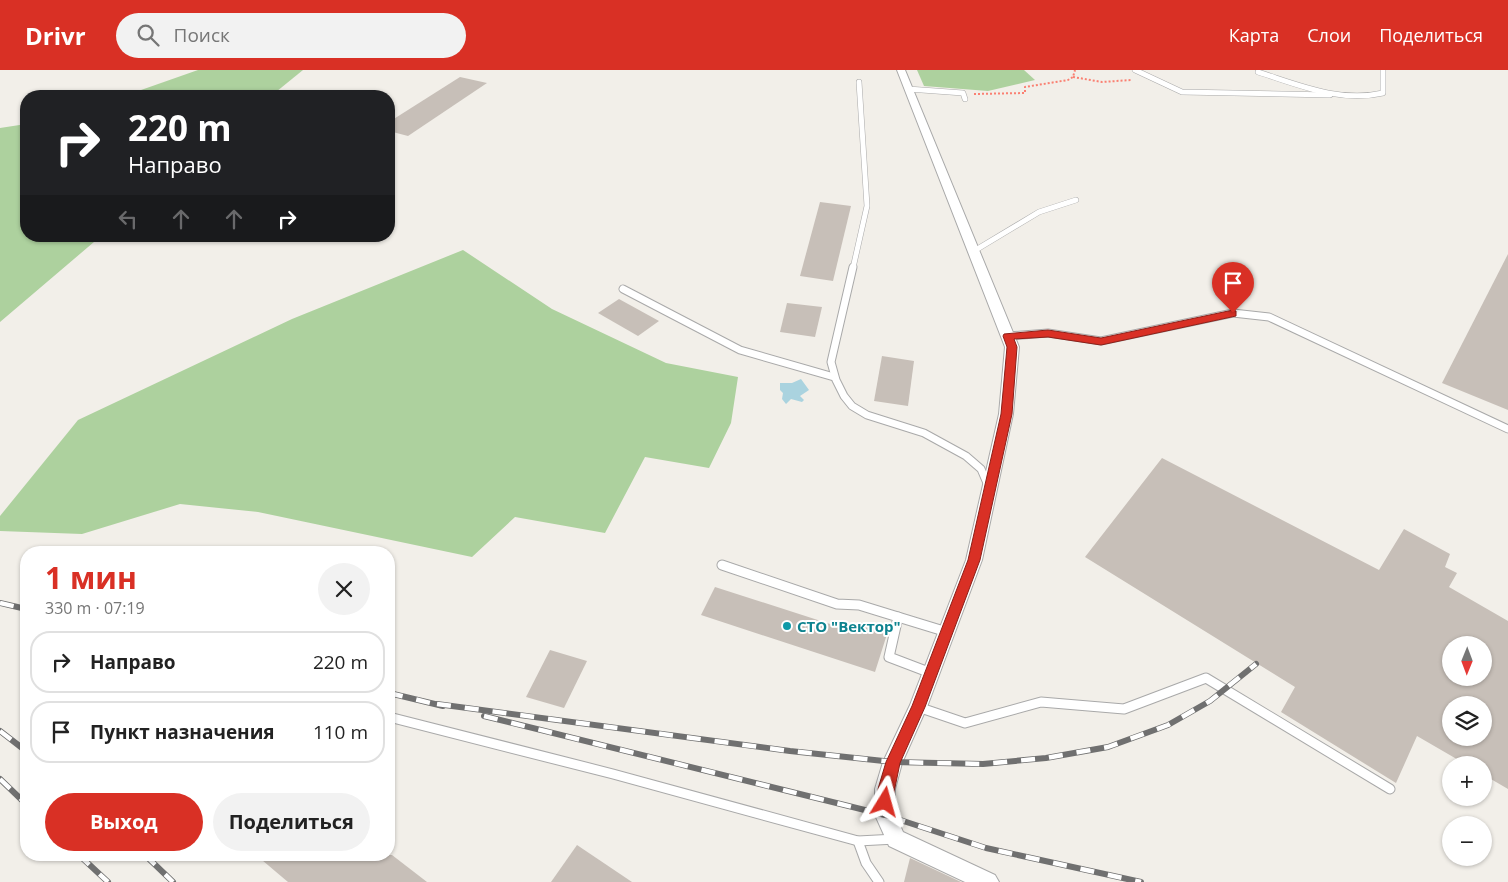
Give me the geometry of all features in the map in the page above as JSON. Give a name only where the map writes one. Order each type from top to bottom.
[{"type":"street","points":[[901,70],[1012,347],[1006,414],[974,560],[918,707],[893,762],[885,789],[885,815],[896,839],[988,882]]},
{"type":"lane","points":[[1135,70],[1182,92],[1376,96],[1383,93],[1383,70]]},
{"type":"lane","points":[[1258,72],[1330,95]]},
{"type":"lane","points":[[859,82],[868,206],[831,362],[834,377],[853,407],[877,418],[925,433],[975,461],[985,475],[988,495]]},
{"type":"lane","points":[[908,89],[963,93],[965,98]]},
{"type":"lane","points":[[974,251],[1039,212],[1076,200]]},
{"type":"lane","points":[[622,290],[740,350],[834,377]]},
{"type":"lane","points":[[1008,336],[1048,334],[1101,342],[1233,313],[1269,317],[1508,429]]},
{"type":"lane","points":[[722,565],[837,604],[859,605],[947,632]]},
{"type":"lane","points":[[898,617],[889,657],[931,673]]},
{"type":"lane","points":[[918,707],[965,723],[1041,702],[1124,709],[1206,678],[1390,789]]},
{"type":"lane","points":[[395,719],[613,774],[858,841],[896,839]]},
{"type":"lane","points":[[858,841],[866,863],[879,882]]},
{"type":"path","points":[[1072,78],[1075,70]]},
{"type":"path","points":[[963,93],[989,95],[1025,93],[1024,88],[1072,78],[1112,84],[1132,79],[1142,74]]},
{"type":"green space","points":[[198,70],[303,70],[278,90],[141,90]]},
{"type":"green space","points":[[917,70],[1024,70],[1035,80],[988,91],[924,86]]},
{"type":"green space","points":[[20,125],[20,242],[94,242],[0,322],[0,128]]},
{"type":"green space","points":[[463,250],[552,309],[666,363],[738,377],[731,423],[709,468],[645,457],[605,533],[515,517],[472,557],[258,512],[180,504],[82,534],[0,531],[0,516],[78,420],[292,319]]},
{"type":"water","points":[[801,379],[809,390],[800,396],[804,400],[802,402],[791,399],[786,404],[782,399],[783,393],[780,390],[780,383],[792,383]]},
{"type":"building","points":[[460,77],[487,83],[408,136],[395,133],[395,118]]},
{"type":"building","points":[[820,202],[851,206],[833,281],[800,276]]},
{"type":"building","points":[[1508,254],[1508,410],[1442,383]]},
{"type":"building","points":[[619,299],[659,321],[638,336],[598,313]]},
{"type":"building","points":[[787,303],[822,307],[815,337],[780,332]]},
{"type":"building","points":[[882,356],[914,361],[908,406],[874,401]]},
{"type":"building","points":[[1162,458],[1379,570],[1404,529],[1450,554],[1445,567],[1457,573],[1449,587],[1508,621],[1508,789],[1492,780],[1492,756],[1451,756],[1417,736],[1396,783],[1281,712],[1295,687],[1085,557]]},
{"type":"building","name":"СТО \"Вектор\"","points":[[715,587],[858,633],[861,622],[888,631],[875,672],[701,615]]},
{"type":"building","points":[[550,650],[587,661],[564,708],[526,697]]},
{"type":"building","points":[[577,845],[632,882],[551,882]]},
{"type":"building","points":[[395,857],[427,882],[288,882],[263,861],[395,861]]},
{"type":"building","points":[[910,858],[961,882],[904,882]]},
{"type":"railway","points":[[0,603],[20,608]]},
{"type":"railway","points":[[437,704],[790,751],[893,762],[983,764],[1046,758],[1108,747],[1168,725],[1210,701],[1256,664]]},
{"type":"railway","points":[[395,694],[443,706]]},
{"type":"railway","points":[[484,716],[885,815],[986,848],[1141,882]]},
{"type":"railway","points":[[0,731],[20,746]]},
{"type":"railway","points":[[0,779],[20,798]]},
{"type":"railway","points":[[85,861],[108,882]]},
{"type":"railway","points":[[151,861],[173,882]]},
{"type":"place","name":"СТО \"Вектор\"","points":[[787,626]]},
{"type":"route","points":[[885,802],[885,789],[893,762],[918,707],[974,560],[1006,414],[1012,347],[1008,336],[1048,334],[1101,342],[1233,313]]}]
